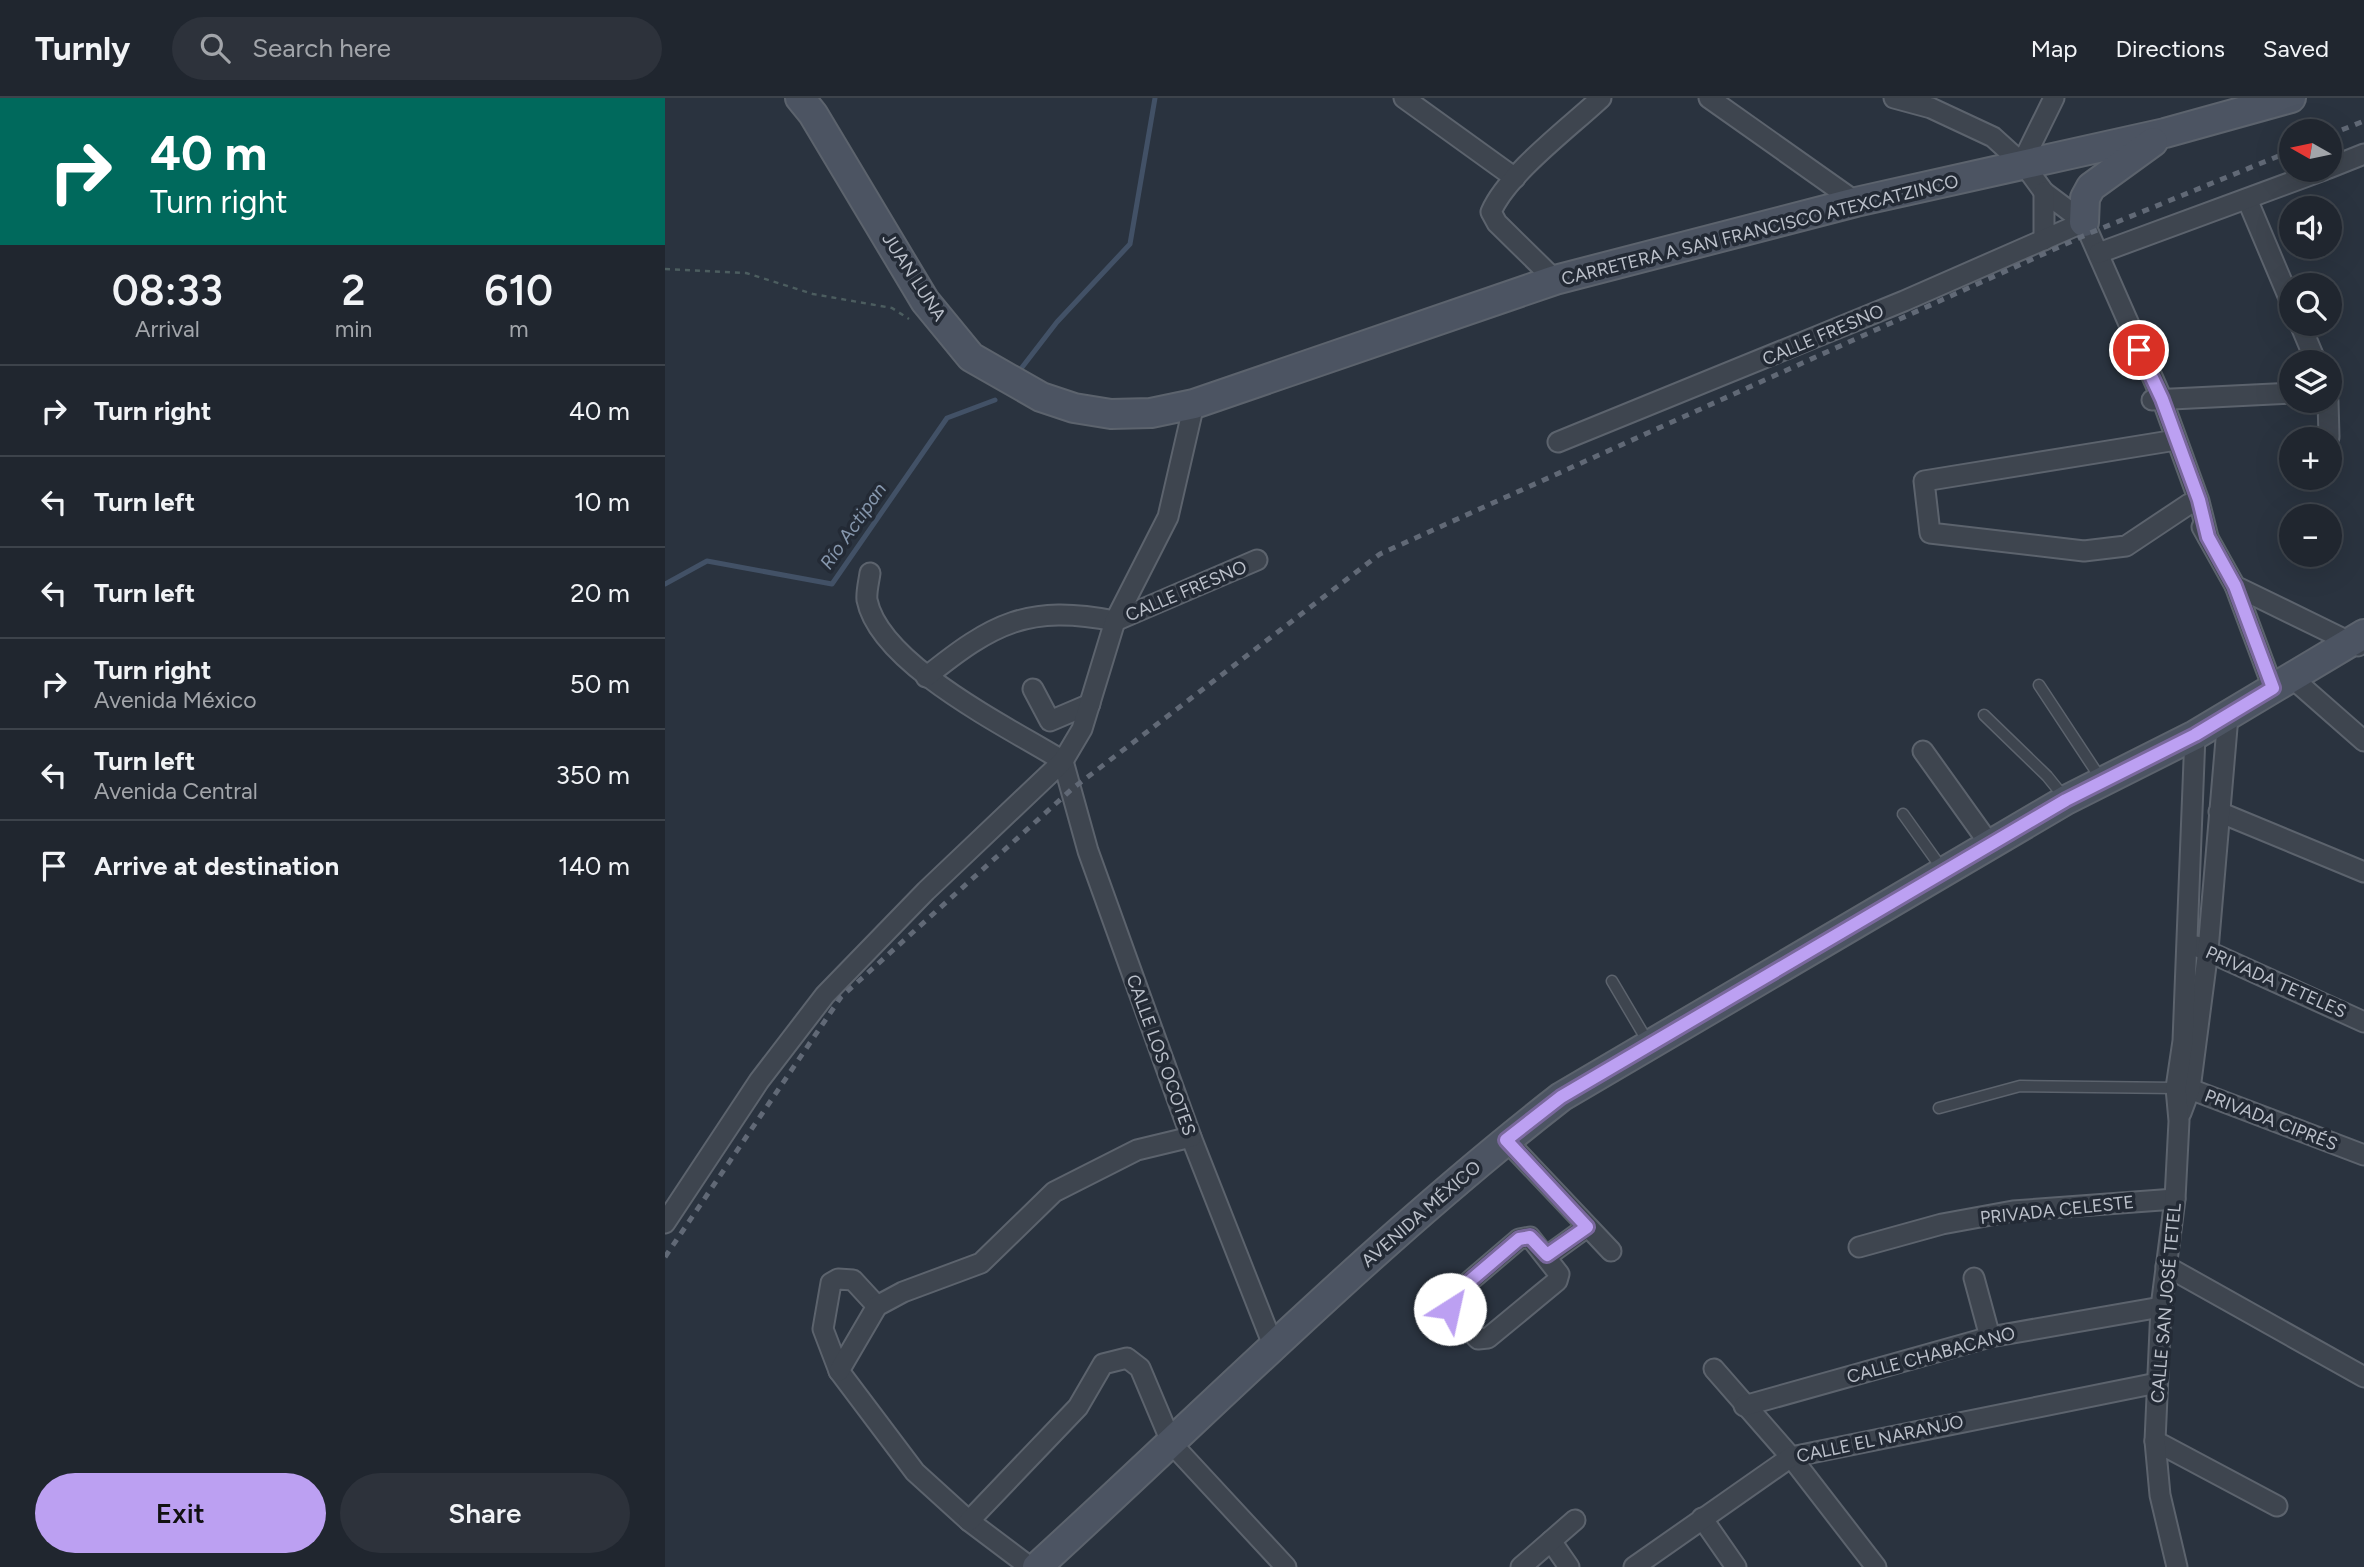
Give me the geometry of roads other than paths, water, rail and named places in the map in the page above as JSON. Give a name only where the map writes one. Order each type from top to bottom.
[{"type":"street","points":[[1404,98],[1515,178]]},
{"type":"street","points":[[1555,280],[1497,223],[1491,212],[1496,201],[1515,178],[1601,98]]},
{"type":"street","points":[[1709,98],[1856,202]]},
{"type":"street","points":[[1894,98],[1931,108],[1993,137],[2023,164],[2044,192],[2084,222],[2150,375],[2189,504],[2235,586],[2282,682],[2364,741]]},
{"type":"street","points":[[2023,164],[2054,98]]},
{"type":"street","name":"CARRETERA A SAN FRANCISCO ATEXCATZINCO","points":[[1237,391],[1555,280],[1856,202],[2165,133],[2291,98]]},
{"type":"street","name":"JUAN LUNA","points":[[810,106],[925,301],[971,357],[1041,397],[1074,408],[1111,414],[1151,413],[1237,391]]},
{"type":"street","points":[[2084,222],[2085,198],[2091,187],[2165,133]]},
{"type":"street","points":[[2342,163],[2364,154]]},
{"type":"street","points":[[2099,253],[2293,182]]},
{"type":"street","points":[[2044,192],[2044,240]]},
{"type":"street","points":[[2248,199],[2279,274]]},
{"type":"street","name":"CALLE FRESNO","points":[[1558,442],[1776,354],[2084,222]]},
{"type":"street","points":[[2157,399],[2279,394]]},
{"type":"street","points":[[665,1223],[759,1081],[825,995],[926,891],[1063,761],[1082,729],[1115,621],[1168,517],[1194,404]]},
{"type":"street","points":[[2171,441],[1924,481],[1930,533],[2084,551],[2126,547],[2189,504]]},
{"type":"street","points":[[2171,441],[2199,500],[2208,537]]},
{"type":"street","name":"CALLE FRESNO","points":[[1115,621],[1257,560]]},
{"type":"street","points":[[870,573],[867,600],[890,645],[926,677],[1063,761]]},
{"type":"street","points":[[2235,586],[2359,642]]},
{"type":"street","points":[[926,677],[980,638],[1027,616],[1073,613],[1115,621]]},
{"type":"street","name":"AVENIDA MÉXICO","points":[[1037,1567],[1172,1444],[1273,1345],[1506,1140],[1561,1097],[2066,800],[2195,735],[2282,682],[2359,642]]},
{"type":"street","points":[[1033,689],[1050,721],[1090,704]]},
{"type":"street","name":"CALLE SAN JOSÉ TETEL","points":[[2177,1567],[2160,1494],[2155,1441],[2161,1307],[2175,1199],[2183,1089],[2208,950],[2228,716]]},
{"type":"street","name":"CALLE SAN JOSÉ TETEL","points":[[2183,1089],[2195,735]]},
{"type":"street","points":[[1923,751],[1991,846]]},
{"type":"street","name":"CALLE LOS OCOTES","points":[[1063,761],[1088,851],[1191,1138],[1273,1345]]},
{"type":"street","points":[[2219,812],[2364,872]]},
{"type":"street","name":"PRIVADA TETELES","points":[[2186,943],[2208,950],[2364,1022]]},
{"type":"street","name":"PRIVADA CIPRÉS","points":[[2183,1089],[2364,1155]]},
{"type":"street","points":[[839,1371],[877,1307],[903,1292],[981,1263],[1054,1192],[1137,1150],[1191,1138]]},
{"type":"street","points":[[1506,1140],[1611,1251]]},
{"type":"street","name":"PRIVADA CELESTE","points":[[1859,1247],[1942,1224],[2013,1211],[2175,1199]]},
{"type":"street","points":[[1547,1255],[1587,1227]]},
{"type":"street","points":[[1530,1237],[1547,1255],[1559,1274],[1557,1281],[1488,1338],[1478,1339],[1450,1309],[1450,1298],[1519,1239],[1530,1237]]},
{"type":"street","points":[[2166,1266],[2364,1377]]},
{"type":"street","points":[[1974,1278],[1990,1337]]},
{"type":"street","points":[[877,1307],[853,1280],[838,1279],[831,1283],[823,1329],[839,1371],[915,1472],[969,1521],[1030,1567]]},
{"type":"street","name":"CALLE CHABACANO","points":[[1744,1406],[1990,1337],[2161,1307]]},
{"type":"street","points":[[969,1521],[1078,1408],[1103,1364],[1127,1358],[1140,1368],[1172,1444],[1286,1567]]},
{"type":"street","points":[[1714,1369],[1791,1457],[1876,1567]]},
{"type":"street","name":"CALLE EL NARANJO","points":[[1634,1567],[1791,1457],[2157,1383]]},
{"type":"street","points":[[2155,1441],[2277,1506]]},
{"type":"street","points":[[1702,1518],[1735,1567]]},
{"type":"street","points":[[1521,1567],[1576,1520]]},
{"type":"street","points":[[1551,1541],[1569,1567]]},
{"type":"lane","points":[[2039,685],[2103,782]]},
{"type":"lane","points":[[1984,715],[2047,776],[2066,800]]},
{"type":"lane","points":[[1903,814],[1946,873]]},
{"type":"lane","points":[[1612,981],[1650,1045]]},
{"type":"lane","points":[[1939,1108],[2020,1086],[2183,1089]]},
{"type":"waterway","name":"Río Actipan","points":[[1020,370],[1057,322],[1130,244],[1155,98]]},
{"type":"waterway","name":"Río Actipan","points":[[665,584],[707,561],[832,584],[947,418],[995,400]]},
{"type":"railway","points":[[2342,130],[2364,121]]},
{"type":"railway","points":[[665,1257],[841,997],[1072,789],[1380,554],[2090,233],[2279,156]]}]
